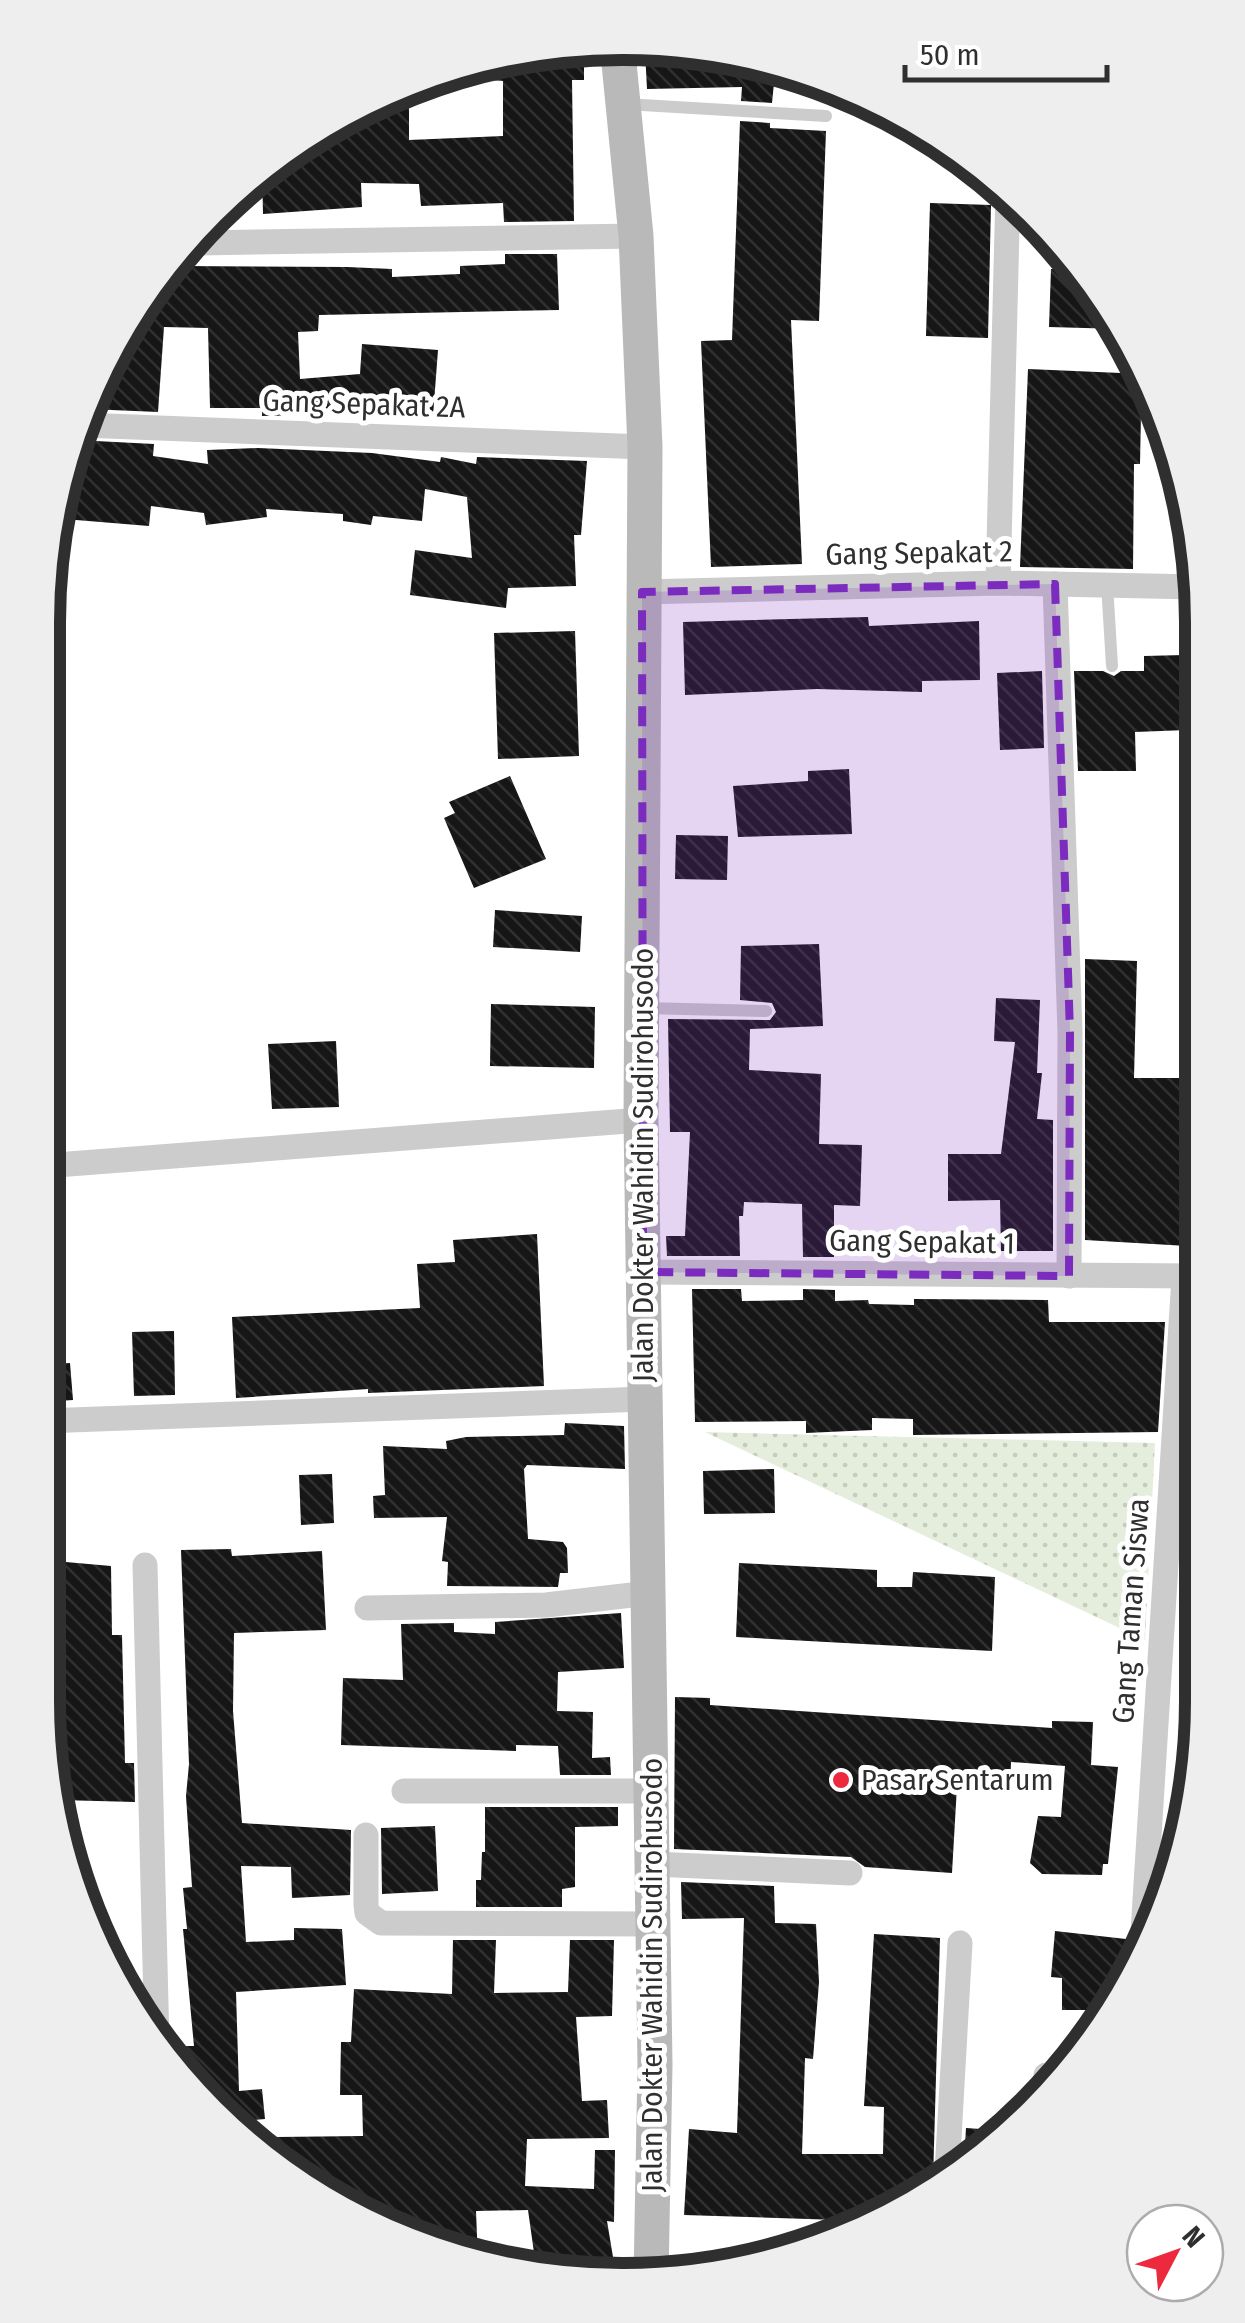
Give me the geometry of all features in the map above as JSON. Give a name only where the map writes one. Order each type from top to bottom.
[{"type":"street","name":"Jalan Dokter Wahidin Sudirohusodo","points":[[619,60],[636,236],[645,447],[640,1120],[653,1864],[651,2262]]},
{"type":"street","points":[[998,583],[1007,213]]},
{"type":"street","points":[[208,243],[636,236]]},
{"type":"street","name":"Gang Sepakat 2A","points":[[96,427],[645,447]]},
{"type":"street","name":"Gang Sepakat 2","points":[[642,592],[998,583],[1184,587]]},
{"type":"street","points":[[1055,584],[1070,1032],[1069,1276]]},
{"type":"street","points":[[60,1165],[640,1120]]},
{"type":"street","name":"Gang Sepakat 1","points":[[643,1272],[1185,1277]]},
{"type":"street","name":"Gang Taman Siswa","points":[[1145,1908],[1185,1371]]},
{"type":"street","points":[[60,1420],[645,1400]]},
{"type":"street","points":[[145,1566],[156,2015]]},
{"type":"street","points":[[367,1608],[546,1605],[649,1592]]},
{"type":"street","points":[[404,1790],[652,1791]]},
{"type":"street","points":[[366,1835],[367,1913],[381,1923],[532,1920],[653,1924]]},
{"type":"street","points":[[653,1864],[850,1873]]},
{"type":"street","points":[[948,2159],[960,1943]]},
{"type":"lane","points":[[623,104],[826,116]]},
{"type":"lane","points":[[1107,584],[1112,666]]},
{"type":"lane","points":[[641,1008],[766,1011]]},
{"type":"highlighted area","points":[[1055,584],[1070,1032],[1069,1276],[643,1272],[642,592]]},
{"type":"green space","points":[[705,1432],[1155,1443],[1145,1640]]},
{"type":"building","points":[[584,61],[584,80],[572,80],[574,221],[504,222],[503,203],[421,206],[419,184],[361,183],[362,207],[263,214],[262,191],[280,176],[341,135],[366,128],[366,122],[409,102],[409,140],[503,136],[503,81],[477,79]]},
{"type":"building","points":[[646,61],[696,65],[774,81],[772,103],[741,101],[742,87],[647,89]]},
{"type":"building","points":[[740,121],[770,123],[770,128],[826,131],[819,321],[791,320],[802,564],[711,567],[701,341],[732,340]]},
{"type":"building","points":[[930,203],[991,205],[988,338],[926,336]]},
{"type":"building","points":[[505,254],[557,254],[559,310],[319,315],[318,331],[298,332],[300,379],[360,374],[362,344],[438,350],[433,416],[303,407],[303,414],[262,416],[262,408],[210,408],[208,328],[164,327],[158,412],[102,410],[135,341],[188,266],[392,269],[392,277],[460,274],[460,266],[505,264]]},
{"type":"building","points":[[1051,269],[1060,269],[1102,328],[1049,327]]},
{"type":"building","points":[[1028,369],[1127,373],[1145,414],[1141,414],[1140,464],[1134,464],[1133,569],[1020,567]]},
{"type":"building","points":[[90,441],[154,444],[153,456],[208,464],[207,450],[258,448],[372,453],[440,462],[441,457],[476,464],[477,457],[587,461],[581,535],[574,535],[576,586],[508,588],[506,608],[410,595],[415,550],[472,558],[467,497],[425,489],[422,521],[373,516],[371,525],[343,521],[343,514],[266,509],[267,517],[206,525],[204,513],[151,506],[149,526],[70,519]]},
{"type":"building","points":[[868,617],[869,626],[979,621],[980,680],[922,681],[922,692],[817,689],[685,695],[683,622]]},
{"type":"building","points":[[575,631],[579,756],[498,759],[494,633]]},
{"type":"building","points":[[1184,655],[1185,730],[1135,732],[1136,771],[1078,771],[1074,671],[1103,671],[1114,676],[1121,671],[1144,671],[1144,656]]},
{"type":"building","points":[[1042,671],[1044,748],[1000,750],[997,673]]},
{"type":"building","points":[[849,769],[852,834],[738,837],[733,786],[808,781],[808,771]]},
{"type":"building","points":[[510,776],[546,859],[474,888],[444,818],[455,813],[449,802]]},
{"type":"building","points":[[676,835],[728,836],[727,880],[675,879]]},
{"type":"building","points":[[495,910],[582,916],[580,952],[493,947]]},
{"type":"building","points":[[819,944],[823,1026],[750,1029],[749,1070],[821,1074],[819,1144],[862,1145],[860,1206],[834,1205],[834,1257],[803,1257],[802,1204],[744,1202],[743,1216],[739,1216],[740,1256],[667,1256],[666,1236],[685,1236],[690,1132],[670,1132],[668,1019],[770,1020],[776,1012],[772,1003],[740,1000],[741,946]]},
{"type":"building","points":[[1085,959],[1137,961],[1134,1078],[1183,1078],[1185,1246],[1085,1240]]},
{"type":"building","points":[[996,998],[1040,1000],[1037,1073],[1042,1073],[1037,1119],[1053,1120],[1053,1251],[1001,1251],[1000,1200],[948,1201],[948,1154],[1001,1154],[1015,1042],[994,1041]]},
{"type":"building","points":[[491,1004],[595,1007],[594,1068],[490,1066]]},
{"type":"building","points":[[336,1041],[339,1107],[272,1109],[268,1044]]},
{"type":"building","points":[[537,1234],[544,1386],[368,1393],[368,1389],[236,1398],[232,1317],[420,1308],[417,1264],[455,1262],[453,1240]]},
{"type":"building","points":[[692,1289],[741,1289],[742,1301],[803,1300],[803,1289],[835,1290],[835,1301],[868,1300],[869,1304],[914,1305],[914,1299],[1048,1300],[1049,1322],[1165,1322],[1158,1432],[913,1435],[913,1419],[872,1418],[872,1430],[806,1433],[806,1421],[695,1422]]},
{"type":"building","points":[[174,1331],[175,1395],[134,1396],[132,1332]]},
{"type":"building","points":[[70,1363],[73,1400],[60,1401],[60,1364]]},
{"type":"building","points":[[565,1423],[624,1426],[625,1469],[527,1465],[524,1469],[528,1539],[563,1542],[567,1548],[568,1573],[560,1573],[558,1587],[447,1586],[448,1562],[442,1561],[447,1517],[374,1518],[373,1496],[385,1495],[383,1446],[447,1449],[446,1441],[466,1437],[564,1435]]},
{"type":"building","points":[[774,1469],[775,1513],[704,1514],[703,1471]]},
{"type":"building","points":[[332,1474],[334,1523],[301,1525],[299,1475]]},
{"type":"building","points":[[231,1549],[232,1556],[322,1551],[326,1630],[234,1633],[233,1711],[242,1823],[351,1830],[350,1895],[292,1898],[291,1867],[241,1866],[246,1942],[294,1940],[294,1928],[342,1929],[346,1985],[236,1992],[239,2091],[262,2089],[265,2119],[249,2121],[186,2055],[186,2046],[194,2046],[183,1929],[187,1929],[183,1888],[192,1887],[186,1796],[189,1764],[181,1550]]},
{"type":"building","points":[[60,1562],[111,1566],[112,1635],[122,1635],[125,1763],[134,1763],[135,1802],[69,1800],[61,1737]]},
{"type":"building","points":[[739,1563],[877,1570],[877,1587],[912,1587],[913,1572],[995,1577],[992,1651],[736,1637]]},
{"type":"building","points":[[621,1613],[624,1668],[558,1672],[557,1711],[593,1712],[592,1758],[610,1757],[611,1775],[560,1775],[558,1746],[516,1745],[516,1751],[341,1745],[343,1678],[403,1680],[401,1624],[454,1623],[454,1632],[495,1634],[495,1622]]},
{"type":"building","points":[[675,1697],[710,1698],[710,1705],[1052,1728],[1052,1721],[1093,1722],[1091,1765],[1118,1767],[1108,1864],[1103,1864],[1102,1875],[1042,1874],[1030,1863],[1038,1816],[1061,1817],[1065,1766],[1011,1762],[1010,1788],[957,1786],[952,1873],[865,1867],[851,1857],[674,1849]]},
{"type":"building","points":[[485,1807],[618,1807],[618,1826],[575,1827],[575,1887],[562,1889],[562,1907],[476,1907],[476,1880],[481,1880],[485,1852]]},
{"type":"building","points":[[435,1826],[438,1891],[382,1894],[381,1828]]},
{"type":"building","points":[[681,1882],[774,1886],[775,1923],[816,1924],[819,1982],[813,2059],[805,2058],[802,2154],[883,2154],[884,2107],[864,2106],[874,1934],[940,1938],[933,2169],[838,2220],[684,2215],[689,2129],[737,2133],[744,1918],[682,1919]]},
{"type":"building","points":[[1055,1931],[1126,1939],[1125,1952],[1092,2010],[1062,2010],[1062,1978],[1051,1977]]},
{"type":"building","points":[[453,1940],[496,1940],[494,1993],[568,1992],[570,1940],[614,1940],[612,2016],[576,2017],[582,2101],[607,2100],[609,2138],[527,2139],[525,2186],[594,2189],[595,2150],[615,2150],[614,2222],[607,2221],[613,2257],[580,2261],[534,2256],[528,2210],[476,2211],[477,2244],[442,2233],[341,2188],[277,2145],[277,2137],[363,2136],[362,2095],[340,2095],[341,2042],[351,2042],[354,1989],[452,1994]]},
{"type":"building","points":[[966,2128],[986,2129],[965,2147]]},
{"type":"place","name":"Pasar Sentarum","points":[[841,1780]]}]
